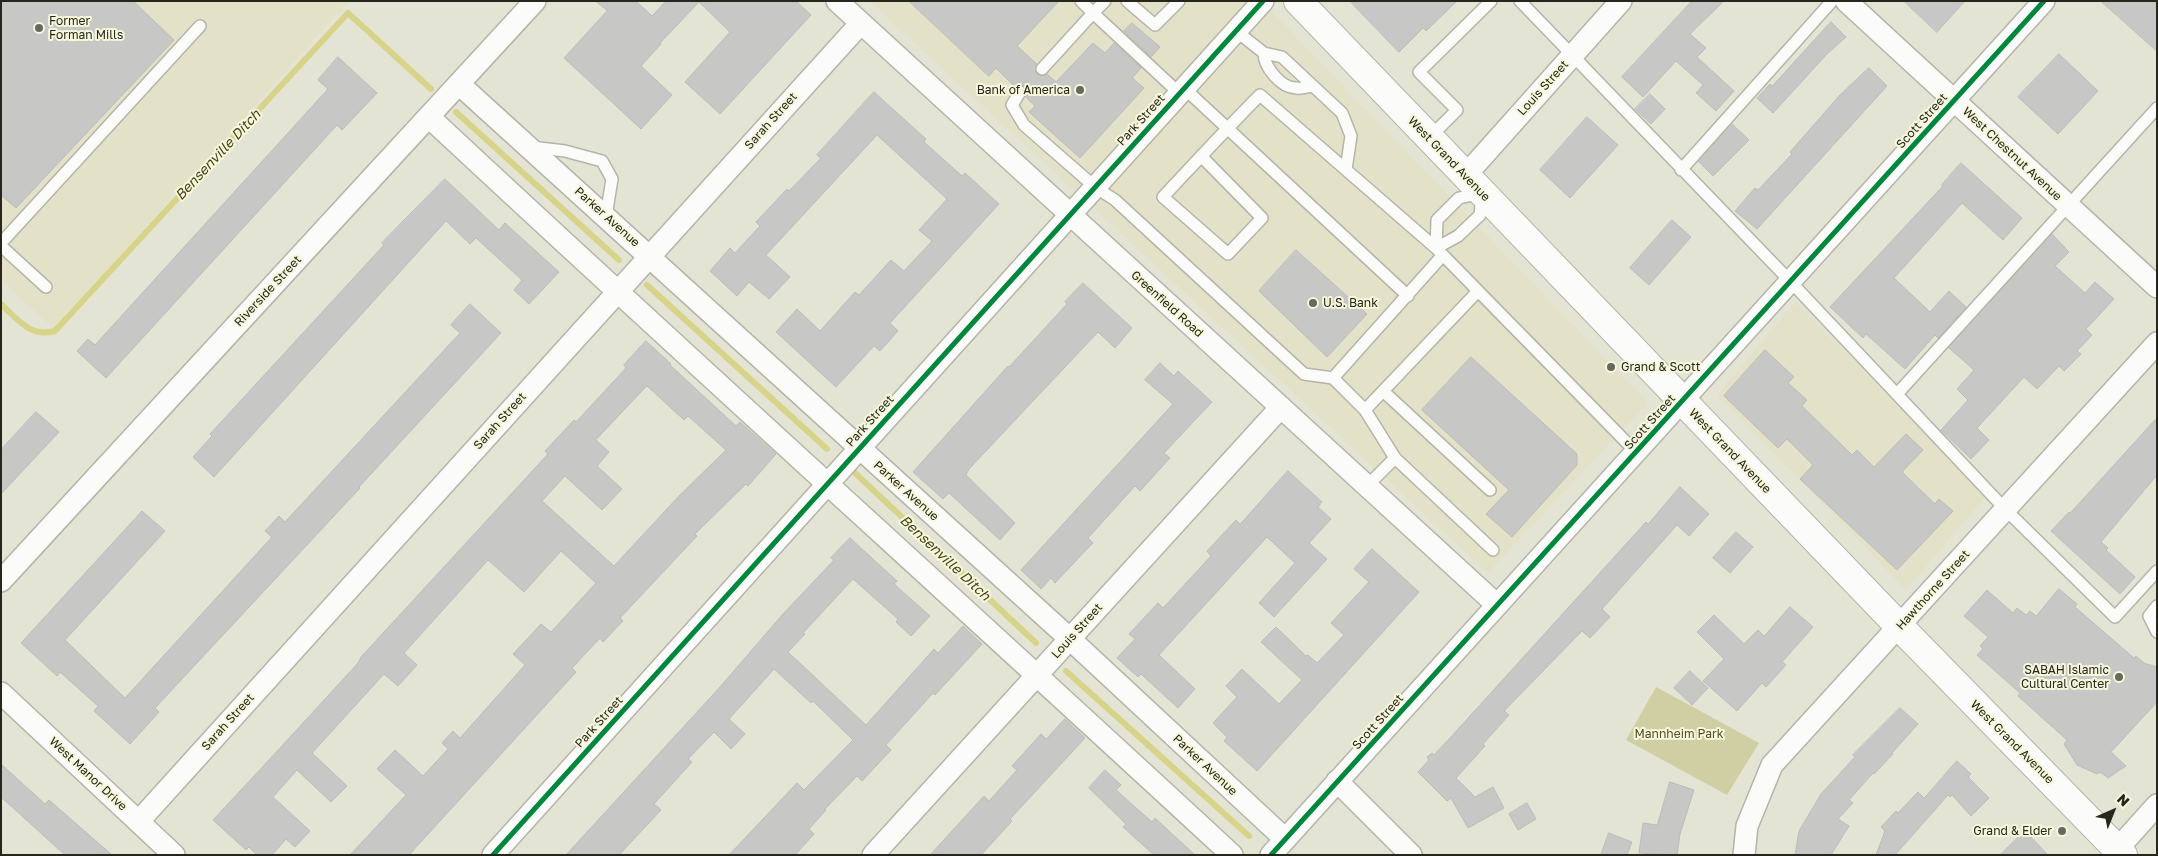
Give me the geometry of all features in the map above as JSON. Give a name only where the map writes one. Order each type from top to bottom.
[{"type":"main road","name":"West Grand Avenue","points":[[1298,1],[2117,853]]},
{"type":"street","name":"Riverside Street","points":[[1,581],[535,1]]},
{"type":"street","name":"Greenfield Road","points":[[837,1],[1497,605]]},
{"type":"street","name":"Park Street","points":[[493,855],[1262,1]]},
{"type":"street","name":"Louis Street","points":[[1473,184],[1572,56],[1621,1]]},
{"type":"street","name":"West Chestnut Avenue","points":[[1846,1],[2157,287]]},
{"type":"street","name":"Scott Street","points":[[1278,847],[2044,1]]},
{"type":"street","name":"Sarah Street","points":[[139,821],[649,255],[861,23]]},
{"type":"street","name":"Parker Avenue","points":[[460,84],[1070,639],[1278,847]]},
{"type":"street","points":[[429,117],[617,292],[1037,674],[1232,855]]},
{"type":"street","name":"Hawthorne Street","points":[[1744,855],[1746,826],[1772,765],[1900,627],[2157,343]]},
{"type":"street","name":"Louis Street","points":[[873,855],[1281,407]]},
{"type":"street","name":"West Manor Drive","points":[[1,693],[174,855]]},
{"type":"street","points":[[1337,781],[1411,855]]},
{"type":"street","points":[[2117,853],[2157,805]]},
{"type":"lane","points":[[1081,1],[1228,128],[1408,296]]},
{"type":"lane","points":[[1042,69],[1105,1]]},
{"type":"lane","points":[[1127,1],[1155,25],[1179,1]]},
{"type":"lane","points":[[1429,138],[1457,110],[1419,72],[1492,1]]},
{"type":"lane","points":[[1520,1],[1790,281],[2006,510],[2115,617],[2157,571]]},
{"type":"lane","points":[[1681,170],[1832,1]]},
{"type":"lane","points":[[46,287],[1,244],[200,26]]},
{"type":"lane","points":[[1236,31],[1264,53],[1282,56],[1342,113],[1351,136],[1346,169]]},
{"type":"lane","points":[[1264,53],[1264,62],[1280,82],[1295,89],[1312,86]]},
{"type":"lane","points":[[1020,92],[1012,105],[1024,125],[1095,187],[1115,200],[1304,374],[1333,378],[1365,410],[1395,458],[1492,550]]},
{"type":"lane","points":[[1201,156],[1262,218],[1228,254],[1163,197],[1201,156],[1260,95],[1440,251],[1636,452]]},
{"type":"lane","points":[[1897,394],[2157,108]]},
{"type":"lane","points":[[530,147],[565,151],[602,161],[612,179],[606,216]]},
{"type":"lane","points":[[1440,251],[1438,220],[1473,184]]},
{"type":"lane","points":[[1333,378],[1408,296],[1440,251],[1480,215],[1473,184]]},
{"type":"lane","points":[[1365,410],[1478,290]]},
{"type":"lane","points":[[1383,391],[1490,490]]},
{"type":"lane","points":[[1368,486],[1395,458]]},
{"type":"lane","points":[[2157,606],[2149,616],[2157,632]]},
{"type":"shaded area","points":[[1,1],[349,1],[54,329],[1,280]]},
{"type":"shaded area","points":[[869,1],[1262,1],[1648,403],[1488,573]]},
{"type":"shaded area","points":[[1795,302],[1987,495],[1906,590],[1717,395]]},
{"type":"green space","name":"Mannheim Park","points":[[1656,687],[1759,743],[1727,795],[1626,740]]},
{"type":"building","points":[[1,1],[133,1],[174,40],[16,208],[1,195]]},
{"type":"building","points":[[596,1],[636,1],[652,16],[666,1],[796,1],[811,15],[720,114],[685,82],[730,32],[699,2],[641,66],[672,95],[641,129],[564,58],[607,11]]},
{"type":"building","points":[[909,1],[1059,1],[1017,46],[1037,64],[1035,68],[1037,74],[1041,76],[1047,74],[1056,82],[1093,43],[1105,53],[1114,43],[1141,68],[1132,78],[1144,88],[1080,158],[1029,112],[1035,106],[1026,97],[1027,92],[1024,86],[1015,87],[996,68],[989,76]]},
{"type":"building","points":[[1350,1],[1457,1],[1426,31],[1423,28],[1399,52]]},
{"type":"building","points":[[1692,1],[1724,1],[1690,34],[1706,48],[1697,57],[1734,91],[1716,111],[1696,93],[1703,85],[1676,61],[1643,97],[1622,77]]},
{"type":"building","points":[[1904,1],[1965,1],[1937,32]]},
{"type":"building","points":[[2101,1],[2157,1],[2157,51]]},
{"type":"building","points":[[1831,22],[1846,37],[1827,54],[1773,113],[1757,98],[1770,84],[1772,86]]},
{"type":"building","points":[[1132,23],[1160,47],[1151,57],[1124,31]]},
{"type":"building","points":[[2059,54],[2098,91],[2058,134],[2018,97]]},
{"type":"building","points":[[338,57],[377,93],[342,130],[337,125],[106,378],[77,351],[88,339],[95,345],[328,89],[318,80]]},
{"type":"building","points":[[1869,68],[1887,86],[1757,229],[1735,211],[1755,188],[1758,190],[1792,154],[1790,152],[1840,95]]},
{"type":"building","points":[[874,92],[926,139],[924,142],[962,176],[965,173],[999,204],[890,323],[898,331],[880,351],[874,346],[836,387],[776,332],[797,309],[820,331],[855,292],[859,295],[891,260],[904,271],[932,241],[919,230],[947,199],[877,135],[766,255],[790,277],[769,299],[749,282],[737,296],[710,271],[730,248],[735,253],[760,226],[756,222],[787,189],[789,191],[821,158],[817,155]]},
{"type":"building","points":[[1650,94],[1665,109],[1651,124],[1635,109]]},
{"type":"building","points":[[1587,117],[1618,145],[1570,198],[1540,170]]},
{"type":"building","points":[[1732,124],[1749,140],[1713,176],[1699,162]]},
{"type":"building","points":[[1961,163],[2022,218],[2003,240],[1962,203],[1894,278],[1930,312],[1949,291],[1966,307],[1938,338],[1935,335],[1905,369],[1866,334],[1863,338],[1830,307],[1943,186]]},
{"type":"building","points":[[445,179],[499,230],[505,223],[559,272],[529,304],[514,290],[522,280],[476,238],[470,244],[446,221],[214,477],[193,457],[212,436],[210,434],[384,245],[382,243]]},
{"type":"building","points":[[1672,220],[1691,237],[1649,285],[1630,268]]},
{"type":"building","points":[[2052,234],[2069,252],[2055,266],[2085,293],[2095,282],[2114,299],[2086,329],[2092,335],[2077,351],[2081,354],[2064,371],[2059,366],[2037,389],[2024,377],[1977,428],[1989,440],[1971,459],[1941,430],[1968,400],[1957,389],[1974,370],[1949,348]]},
{"type":"building","name":"U.S. Bank","points":[[1296,250],[1367,314],[1327,357],[1259,291]]},
{"type":"building","points":[[1083,283],[1132,328],[1115,348],[1098,332],[969,469],[966,475],[1015,523],[1000,540],[949,493],[943,499],[913,472],[1008,366],[1067,304],[1065,302]]},
{"type":"building","points":[[470,304],[501,333],[155,708],[159,712],[130,744],[94,711],[98,706],[60,672],[57,676],[21,643],[142,511],[165,531],[65,640],[125,698],[272,537],[265,531],[279,516],[285,522],[460,333],[451,325]]},
{"type":"building","points":[[646,341],[736,426],[740,422],[776,454],[748,486],[746,484],[695,534],[697,536],[620,618],[623,621],[603,642],[600,638],[572,668],[576,672],[409,855],[350,855],[406,795],[377,769],[395,750],[423,776],[448,749],[442,743],[453,731],[460,738],[525,665],[513,654],[541,624],[551,632],[596,583],[561,551],[524,592],[488,560],[404,653],[417,665],[398,686],[384,674],[312,753],[347,786],[331,802],[297,770],[273,797],[310,831],[295,847],[286,839],[272,855],[257,855],[249,847],[246,850],[213,820],[548,454],[545,451],[574,420],[576,422],[626,368],[624,365]],"holes":[[[647,386],[684,420],[688,416],[726,450],[678,497],[614,566],[542,501],[565,476],[602,510],[622,489],[597,466],[609,452],[596,440]]]},
{"type":"building","points":[[1765,350],[1794,377],[1788,383],[1807,400],[1802,406],[1852,455],[1857,450],[1874,467],[1906,434],[1923,450],[1902,472],[1935,504],[1939,499],[1953,511],[1897,570],[1800,479],[1813,465],[1787,439],[1778,448],[1724,396]]},
{"type":"building","points":[[1471,357],[1577,454],[1577,465],[1512,537],[1486,514],[1509,490],[1422,410]]},
{"type":"building","points":[[1160,363],[1174,376],[1178,371],[1212,402],[1164,453],[1170,458],[1140,491],[1135,486],[1088,538],[1093,543],[1055,583],[1051,578],[1041,589],[1021,570],[1173,404],[1145,380]]},
{"type":"building","points":[[36,412],[59,432],[1,494],[1,450]]},
{"type":"building","points":[[2157,418],[2157,475],[2101,542],[2108,548],[2106,550],[2135,577],[2120,594],[2051,531],[2070,513]]},
{"type":"building","points":[[1288,471],[1322,502],[1318,507],[1331,519],[1309,543],[1327,559],[1274,617],[1259,603],[1295,563],[1267,537],[1159,655],[1195,689],[1178,708],[1141,674],[1138,677],[1117,658],[1135,639],[1129,634],[1158,603],[1163,608],[1211,556],[1207,551],[1236,520],[1240,524]]},
{"type":"building","points":[[1680,487],[1709,514],[1689,536],[1677,525],[1602,609],[1610,617],[1590,638],[1582,631],[1504,711],[1509,715],[1483,744],[1485,746],[1456,778],[1475,797],[1493,787],[1504,808],[1468,828],[1451,798],[1447,801],[1418,772],[1429,760],[1427,757],[1432,753],[1434,755],[1450,738]]},
{"type":"building","points":[[1736,532],[1753,547],[1730,573],[1713,558]]},
{"type":"building","points":[[850,538],[897,581],[894,584],[930,616],[911,636],[896,622],[898,619],[853,579],[788,652],[866,725],[934,649],[938,653],[963,626],[982,644],[935,695],[933,693],[886,745],[891,750],[862,781],[857,776],[825,809],[809,829],[814,834],[795,855],[729,855],[797,783],[804,790],[853,740],[813,701],[811,703],[774,669],[729,719],[745,734],[731,749],[714,732],[688,759],[692,762],[654,804],[661,810],[619,855],[566,855],[834,560],[831,558]]},
{"type":"building","points":[[1372,549],[1419,592],[1257,771],[1224,741],[1227,737],[1213,723],[1237,697],[1226,686],[1242,669],[1279,704],[1302,680],[1261,642],[1276,627],[1306,656],[1308,655],[1317,663],[1344,635],[1331,623],[1369,582],[1354,569]]},
{"type":"building","name":"SABAH Islamic Cultural Center","points":[[2059,589],[2077,604],[2075,607],[2134,658],[2136,656],[2144,663],[2157,667],[2157,702],[2111,752],[2126,766],[2108,778],[2100,772],[2097,774],[2077,765],[2064,744],[2067,740],[2018,696],[2020,693],[1977,655],[1983,649],[1980,646],[1988,637],[1964,616],[1987,590],[2013,613],[2017,608],[2026,615],[2030,611],[2036,616]]},
{"type":"building","points":[[1790,607],[1813,627],[1782,662],[1786,665],[1766,687],[1762,683],[1737,711],[1703,681],[1724,659],[1697,632],[1714,615],[1744,644],[1758,630],[1764,636]]},
{"type":"building","points":[[1690,671],[1708,688],[1692,705],[1674,688]]},
{"type":"building","points":[[1900,708],[1918,724],[1893,754],[1849,800],[1853,803],[1838,819],[1849,826],[1831,855],[1795,855],[1799,831],[1821,794],[1855,757],[1853,755]]},
{"type":"building","points":[[1065,719],[1085,738],[1010,819],[1012,821],[981,855],[930,855],[984,796],[989,801],[1017,770],[1012,766],[1041,734],[1046,739]]},
{"type":"building","points":[[1957,761],[1971,774],[1968,777],[1989,798],[1971,816],[1952,795],[1950,797],[1948,795],[1895,855],[1876,855],[1885,831],[1881,827],[1896,811],[1898,813],[1918,792],[1924,798]]},
{"type":"building","points":[[1,764],[45,804],[49,800],[112,855],[65,855],[1,797]]},
{"type":"building","points":[[1105,770],[1121,785],[1116,790],[1152,822],[1155,818],[1195,855],[1154,855],[1123,827],[1126,824],[1089,788]]},
{"type":"building","points":[[1670,782],[1694,790],[1680,834],[1677,855],[1639,853],[1643,823],[1657,825]]},
{"type":"building","points":[[1527,803],[1536,819],[1518,830],[1509,814]]},
{"type":"building","points":[[2025,831],[2048,855],[2000,855]]},
{"type":"building","points":[[1609,833],[1632,842],[1627,855],[1601,855]]},
{"type":"waterway","name":"Bensenville Ditch","points":[[1,304],[32,330],[46,333],[55,331],[348,13],[431,89]]},
{"type":"waterway","name":"Bensenville Ditch","points":[[456,112],[619,260]]},
{"type":"waterway","name":"Bensenville Ditch","points":[[647,285],[827,449]]},
{"type":"waterway","name":"Bensenville Ditch","points":[[855,473],[1036,643]]},
{"type":"waterway","name":"Bensenville Ditch","points":[[1066,671],[1249,836]]},
{"type":"cycle path","points":[[493,855],[1263,1]]},
{"type":"cycle path","points":[[1271,855],[2044,1]]},
{"type":"place","name":"Former Forman Mills","points":[[39,28]]},
{"type":"place","name":"Bank of America","points":[[1080,90]]},
{"type":"place","name":"U.S. Bank","points":[[1313,303]]},
{"type":"place","name":"Grand & Scott","points":[[1611,367]]},
{"type":"place","name":"SABAH Islamic Cultural Center","points":[[2119,677]]},
{"type":"place","name":"Grand & Elder","points":[[2062,831]]}]
